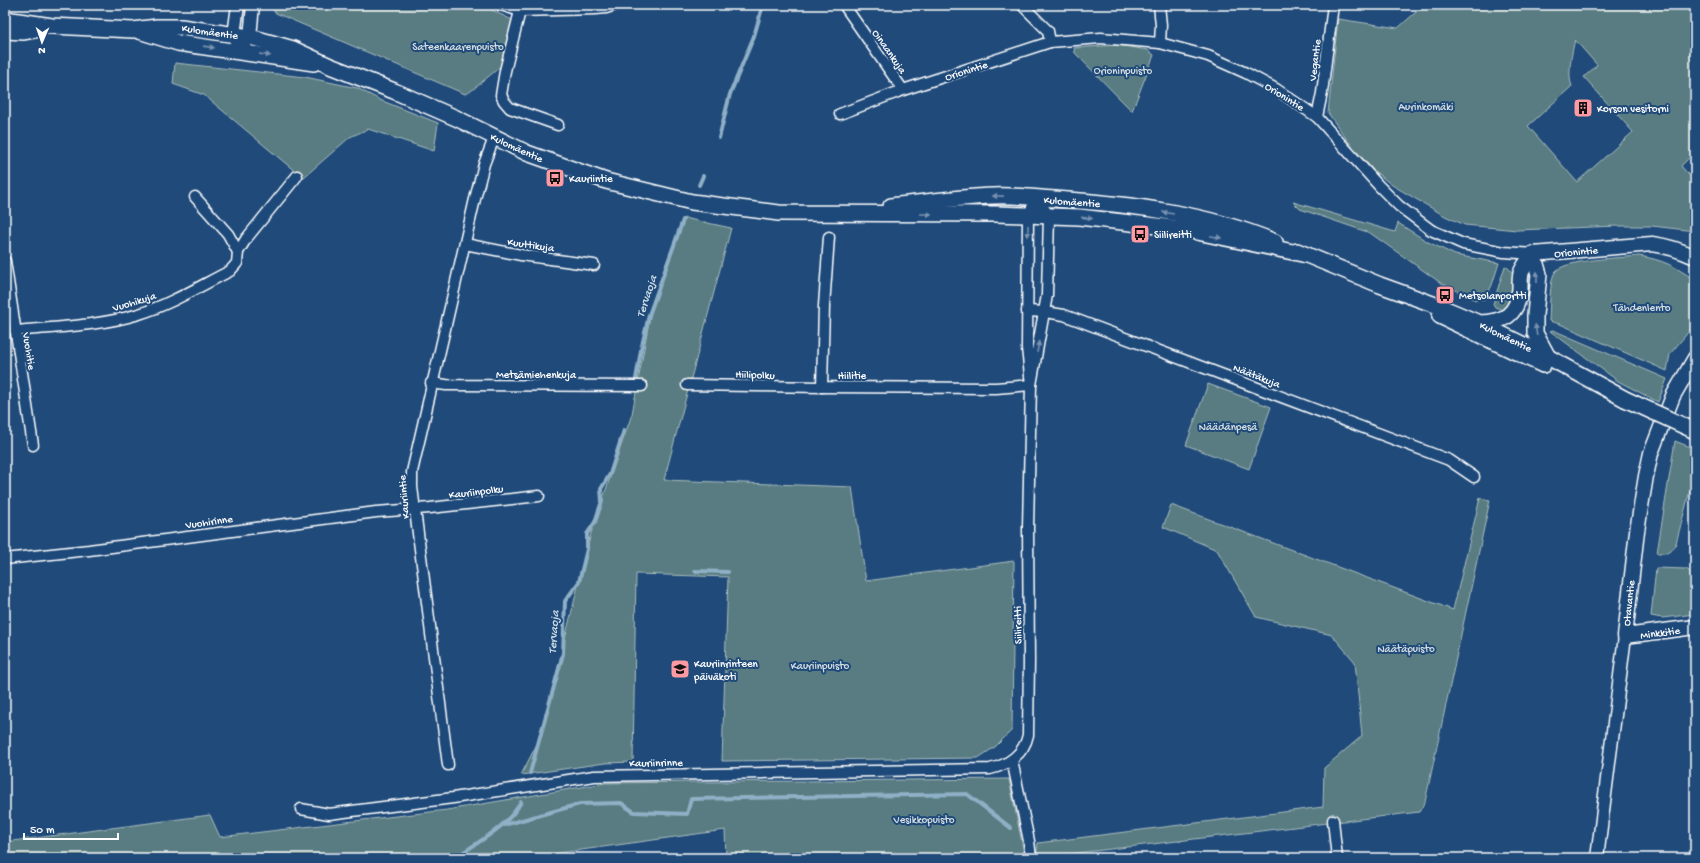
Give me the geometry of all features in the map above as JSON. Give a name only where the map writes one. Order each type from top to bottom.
[{"type":"main road","name":"Kulomäentie","points":[[5,19],[52,26],[133,30],[157,27],[181,27],[250,37],[293,49],[330,66],[419,101],[527,153],[606,181],[692,202],[779,213],[1028,215],[1079,217],[1183,229],[1306,255]]},
{"type":"main road","name":"Kulomäentie","points":[[5,31],[24,32],[52,26]]},
{"type":"main road","name":"Kulomäentie","points":[[133,30],[178,43],[239,51],[330,66]]},
{"type":"main road","name":"Kulomäentie","points":[[831,214],[948,199],[996,196],[1088,201],[1140,208],[1214,221],[1247,230],[1380,285],[1441,307],[1479,323],[1548,357],[1625,399]]},
{"type":"main road","name":"Orionintie","points":[[1533,254],[1652,244],[1680,249],[1695,257]]},
{"type":"main road","points":[[1479,323],[1494,322],[1507,318],[1514,309],[1519,294],[1521,272],[1533,254]]},
{"type":"main road","points":[[1533,254],[1539,274],[1535,315],[1535,333],[1548,357]]},
{"type":"main road","name":"Kulomäentie","points":[[1380,285],[1456,324],[1538,363],[1625,399],[1695,431]]},
{"type":"main road","name":"Otavantie","points":[[1625,636],[1637,531],[1649,460],[1673,396],[1695,358]]},
{"type":"main road","name":"Minkkitie","points":[[1625,636],[1695,627]]},
{"type":"street","points":[[238,5],[234,35],[239,51]]},
{"type":"street","points":[[239,51],[250,37],[253,5]]},
{"type":"street","points":[[501,5],[520,11],[601,8],[615,5]]},
{"type":"street","name":"Oinaankuja","points":[[844,5],[903,90]]},
{"type":"street","points":[[1022,5],[1048,31],[1050,42]]},
{"type":"street","points":[[1159,5],[1161,25],[1160,42]]},
{"type":"street","name":"Vegantie","points":[[1317,117],[1322,93],[1333,5]]},
{"type":"street","points":[[520,11],[505,71],[502,95],[504,101],[510,108],[558,125]]},
{"type":"street","name":"Orionintie","points":[[840,114],[903,90],[1050,42],[1083,38],[1160,42],[1208,56],[1246,73],[1276,89],[1317,117],[1384,192],[1399,206],[1426,226],[1463,244],[1504,252],[1533,254]]},
{"type":"street","name":"Kauriintie","points":[[448,765],[412,487],[413,463],[484,164],[494,138]]},
{"type":"street","name":"Vuohikuja","points":[[15,331],[106,321],[138,314],[162,305],[230,271],[237,263],[238,252],[246,238],[297,176]]},
{"type":"street","points":[[195,197],[228,234],[238,252]]},
{"type":"street","points":[[1037,198],[1048,216]]},
{"type":"street","name":"Siilireitti","points":[[1032,385],[1027,348],[1028,215],[1037,198]]},
{"type":"street","name":"Siilireitti","points":[[1012,760],[1027,741],[1028,735],[1028,528],[1032,385],[1047,295],[1048,216]]},
{"type":"street","name":"Hiilitie","points":[[829,237],[824,306],[822,387],[996,388],[1032,385]]},
{"type":"street","name":"Kuuttikuja","points":[[465,244],[520,255],[594,264]]},
{"type":"street","name":"Vuohitie","points":[[5,261],[7,284],[33,445]]},
{"type":"street","name":"Näätäkuja","points":[[1027,311],[1064,315],[1384,434],[1449,460],[1474,477]]},
{"type":"street","name":"Metsämiehenkuja","points":[[431,383],[446,385],[642,386]]},
{"type":"street","name":"Hiilipolku","points":[[687,385],[822,387]]},
{"type":"street","name":"Kauriinpolku","points":[[416,509],[539,496]]},
{"type":"street","name":"Vuohirinne","points":[[5,559],[89,550],[376,512],[416,509]]},
{"type":"street","name":"Otavantie","points":[[1597,858],[1625,636]]},
{"type":"street","points":[[1012,760],[1029,841],[1030,858]]},
{"type":"street","name":"Kauriinrinne","points":[[301,809],[329,814],[453,798],[594,776],[990,769],[1001,767],[1012,760]]},
{"type":"street","points":[[1333,820],[1337,858]]},
{"type":"green space","name":"Sateenkaarenpuisto","points":[[274,5],[482,5],[512,20],[500,67],[471,91],[465,94],[278,14],[274,12]]},
{"type":"green space","name":"Aurinkomäki","points":[[1424,5],[1695,5],[1695,152],[1681,166],[1695,182],[1695,231],[1652,226],[1517,230],[1465,225],[1445,216],[1392,185],[1373,170],[1348,141],[1328,113],[1338,19],[1398,28]],"holes":[[[1575,40],[1597,65],[1584,77],[1633,132],[1577,182],[1528,126],[1572,86],[1570,70]]]},
{"type":"green space","name":"Orioninpuisto","points":[[1117,45],[1148,50],[1154,55],[1132,111],[1075,53],[1074,48]]},
{"type":"green space","points":[[175,63],[305,77],[357,88],[380,100],[438,123],[434,151],[368,129],[350,137],[303,178],[204,95],[173,84]]},
{"type":"green space","points":[[1293,202],[1395,232],[1398,223],[1428,242],[1455,255],[1499,263],[1492,285],[1485,299],[1476,300],[1441,283],[1370,233],[1300,209]]},
{"type":"green space","name":"Kauriinpuisto","points":[[684,218],[731,228],[664,480],[852,487],[866,581],[1014,561],[1012,730],[995,747],[978,758],[722,761],[728,577],[636,574],[633,762],[605,763],[521,775],[541,736],[591,533],[632,414],[653,300]]},
{"type":"green space","name":"Tähdenlento","points":[[1639,256],[1655,259],[1668,264],[1695,280],[1695,324],[1670,354],[1667,371],[1560,324],[1549,321],[1550,296],[1555,272],[1570,264]]},
{"type":"green space","points":[[1505,266],[1512,273],[1514,288],[1512,303],[1505,311],[1495,307],[1493,304]]},
{"type":"green space","points":[[1553,330],[1667,379],[1658,402],[1618,381],[1550,331]]},
{"type":"green space","name":"Näädänpesä","points":[[1208,384],[1271,407],[1249,469],[1186,445]]},
{"type":"green space","points":[[1675,441],[1695,449],[1695,484],[1692,483],[1674,547],[1670,552],[1657,553]]},
{"type":"green space","name":"Näätäpuisto","points":[[1480,498],[1490,500],[1425,802],[1419,812],[1036,858],[1038,843],[1323,807],[1324,768],[1362,736],[1355,662],[1332,635],[1256,617],[1217,550],[1163,527],[1171,505],[1453,610]]},
{"type":"green space","points":[[1656,568],[1686,569],[1695,575],[1695,614],[1662,618],[1651,616]]},
{"type":"green space","name":"Vesikkopuisto","points":[[1009,779],[1025,858],[726,858],[725,830],[524,858],[5,858],[5,842],[210,815],[220,837],[447,810],[605,783]]},
{"type":"waterway","name":"Tervaoja","points":[[719,138],[730,94],[754,36],[763,5]]},
{"type":"waterway","points":[[699,185],[703,176]]},
{"type":"waterway","name":"Tervaoja","points":[[636,379],[649,315],[683,220]]},
{"type":"waterway","name":"Tervaoja","points":[[530,773],[563,654],[565,601],[579,582],[587,549],[587,534],[595,522],[602,501],[601,489],[610,474],[624,430]]},
{"type":"waterway","points":[[695,571],[728,572]]},
{"type":"waterway","points":[[504,825],[580,804],[621,803],[634,812],[687,814],[691,799],[967,794],[1011,828]]},
{"type":"waterway","points":[[464,852],[503,824],[521,802]]},
{"type":"place","name":"Korson vesitorni","points":[[1583,108]]},
{"type":"place","name":"Kauriintie","points":[[555,178]]},
{"type":"place","name":"Siilireitti","points":[[1140,234]]},
{"type":"place","name":"Metsolanportti","points":[[1445,295]]},
{"type":"place","name":"Kauriinrinteen päiväkoti","points":[[680,669]]}]
